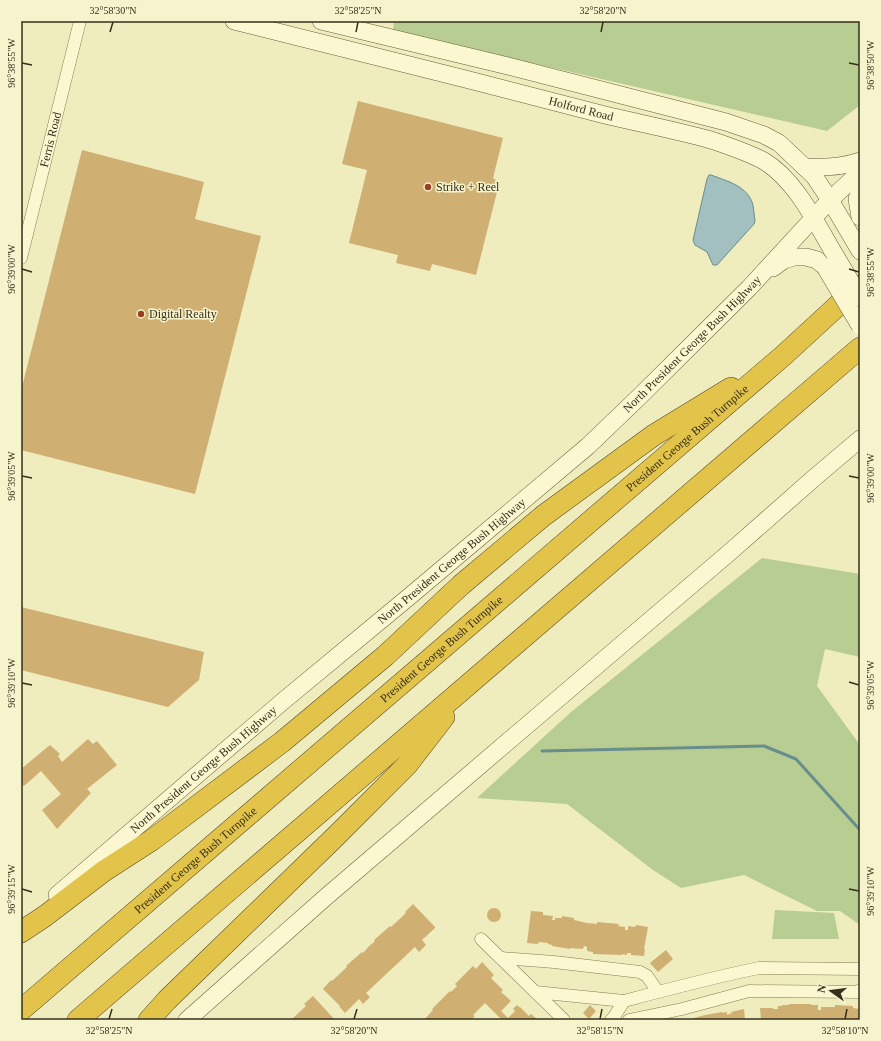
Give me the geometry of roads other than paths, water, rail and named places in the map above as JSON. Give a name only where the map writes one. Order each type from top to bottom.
[{"type":"highway","name":"President George Bush Turnpike","points":[[21,1010],[784,355],[860,286]]},
{"type":"highway","points":[[78,1020],[860,348]]},
{"type":"highway","points":[[21,932],[104,872],[152,840],[282,742],[385,656],[461,584],[543,516],[654,435],[784,355]]},
{"type":"highway","points":[[149,1020],[167,1000],[407,765],[473,681]]},
{"type":"main road","name":"Holford Road","points":[[234,21],[619,118],[694,135],[734,147],[764,162],[782,175],[798,194],[814,218],[860,297]]},
{"type":"main road","name":"Holford Road","points":[[320,21],[508,66],[726,122],[764,135],[779,143],[814,176],[860,251]]},
{"type":"main road","points":[[804,167],[834,167],[860,161]]},
{"type":"main road","name":"North President George Bush Highway","points":[[21,927],[282,702],[588,446],[755,281],[830,200],[860,172]]},
{"type":"main road","points":[[860,191],[857,199],[860,217]]},
{"type":"main road","points":[[755,281],[784,260],[794,257],[806,257],[817,260],[825,267],[860,326]]},
{"type":"main road","points":[[844,454],[860,433]]},
{"type":"main road","points":[[187,1020],[327,896],[860,439]]},
{"type":"street","name":"Ferris Road","points":[[21,258],[80,21]]},
{"type":"street","points":[[481,939],[564,1020]]},
{"type":"street","points":[[501,958],[554,962],[640,972],[647,976],[658,992]]},
{"type":"street","points":[[535,992],[624,1001],[759,968],[860,969]]},
{"type":"street","points":[[743,971],[749,991]]},
{"type":"street","points":[[629,1020],[682,1009],[749,991],[858,992],[860,990]]},
{"type":"street","points":[[616,1019],[624,1001]]},
{"type":"water","points":[[709,175],[730,182],[747,193],[753,205],[755,221],[754,224],[717,265],[713,265],[707,252],[695,245],[693,240]]},
{"type":"waterway","points":[[542,751],[764,746],[796,759],[860,830]]},
{"type":"place","name":"Strike + Reel","points":[[428,187]]},
{"type":"place","name":"Digital Realty","points":[[141,314]]}]
